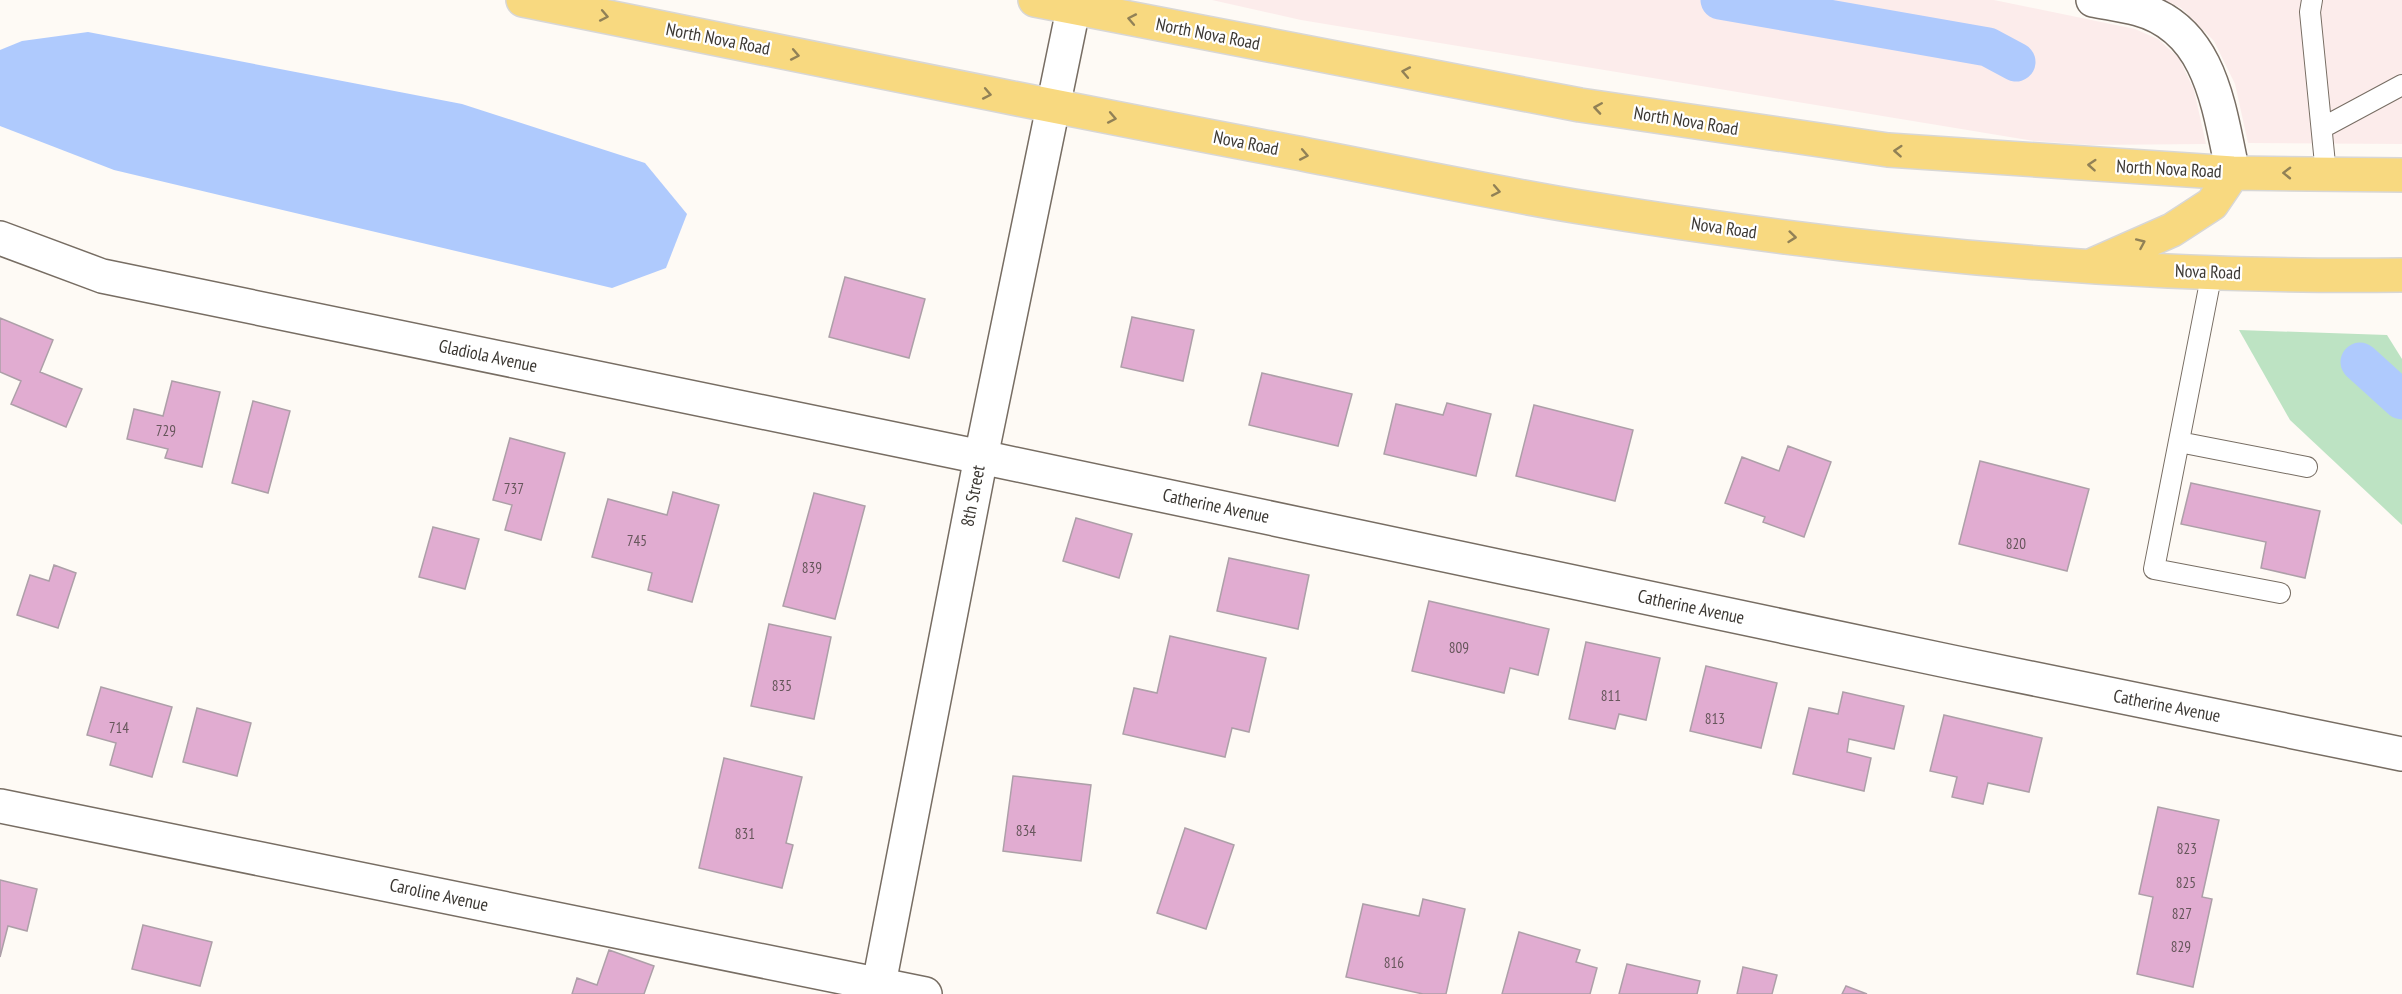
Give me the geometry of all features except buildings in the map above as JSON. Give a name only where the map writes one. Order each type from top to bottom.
[{"type":"main road","name":"North Nova Road","points":[[523,0],[1055,107]]},
{"type":"main road","name":"North Nova Road","points":[[1035,0],[1074,4],[1580,105],[1888,150],[2233,173],[2336,174]]},
{"type":"main road","name":"Nova Road","points":[[1055,107],[1571,205],[1748,232],[2088,267],[2327,276],[2402,275]]},
{"type":"main road","points":[[2088,267],[2172,230],[2212,204],[2233,173]]},
{"type":"main road","points":[[2336,174],[2402,175]]},
{"type":"street","points":[[2093,0],[2149,14],[2168,22],[2196,47],[2214,86],[2233,173]]},
{"type":"street","name":"8th Street","points":[[878,989],[981,457],[1055,107],[1074,4]]},
{"type":"street","name":"Gladiola Avenue","points":[[0,238],[102,276],[981,457]]},
{"type":"street","name":"Catherine Avenue","points":[[981,457],[1940,660],[2402,754]]},
{"type":"street","name":"Caroline Avenue","points":[[0,806],[878,989],[925,994]]},
{"type":"lane","points":[[2312,0],[2310,12],[2322,128],[2336,174]]},
{"type":"lane","points":[[2322,128],[2402,85]]},
{"type":"lane","points":[[2212,272],[2154,569],[2280,593]]},
{"type":"lane","points":[[2179,442],[2307,467]]},
{"type":"shaded area","points":[[1212,0],[1994,0],[2135,29],[2158,39],[2179,58],[2194,90],[2206,144],[2091,145],[2034,141],[1301,20]]},
{"type":"shaded area","points":[[2164,0],[2402,0],[2402,144],[2248,143],[2235,84],[2214,41],[2181,8]]},
{"type":"green space","points":[[2239,330],[2387,335],[2402,359],[2402,525],[2290,420]]},
{"type":"water","points":[[88,32],[462,104],[645,163],[687,214],[666,268],[612,288],[114,170],[0,126],[0,50],[22,41]]},
{"type":"waterway","points":[[1720,0],[1988,47],[2016,62]]},
{"type":"waterway","points":[[2360,362],[2402,400]]}]
